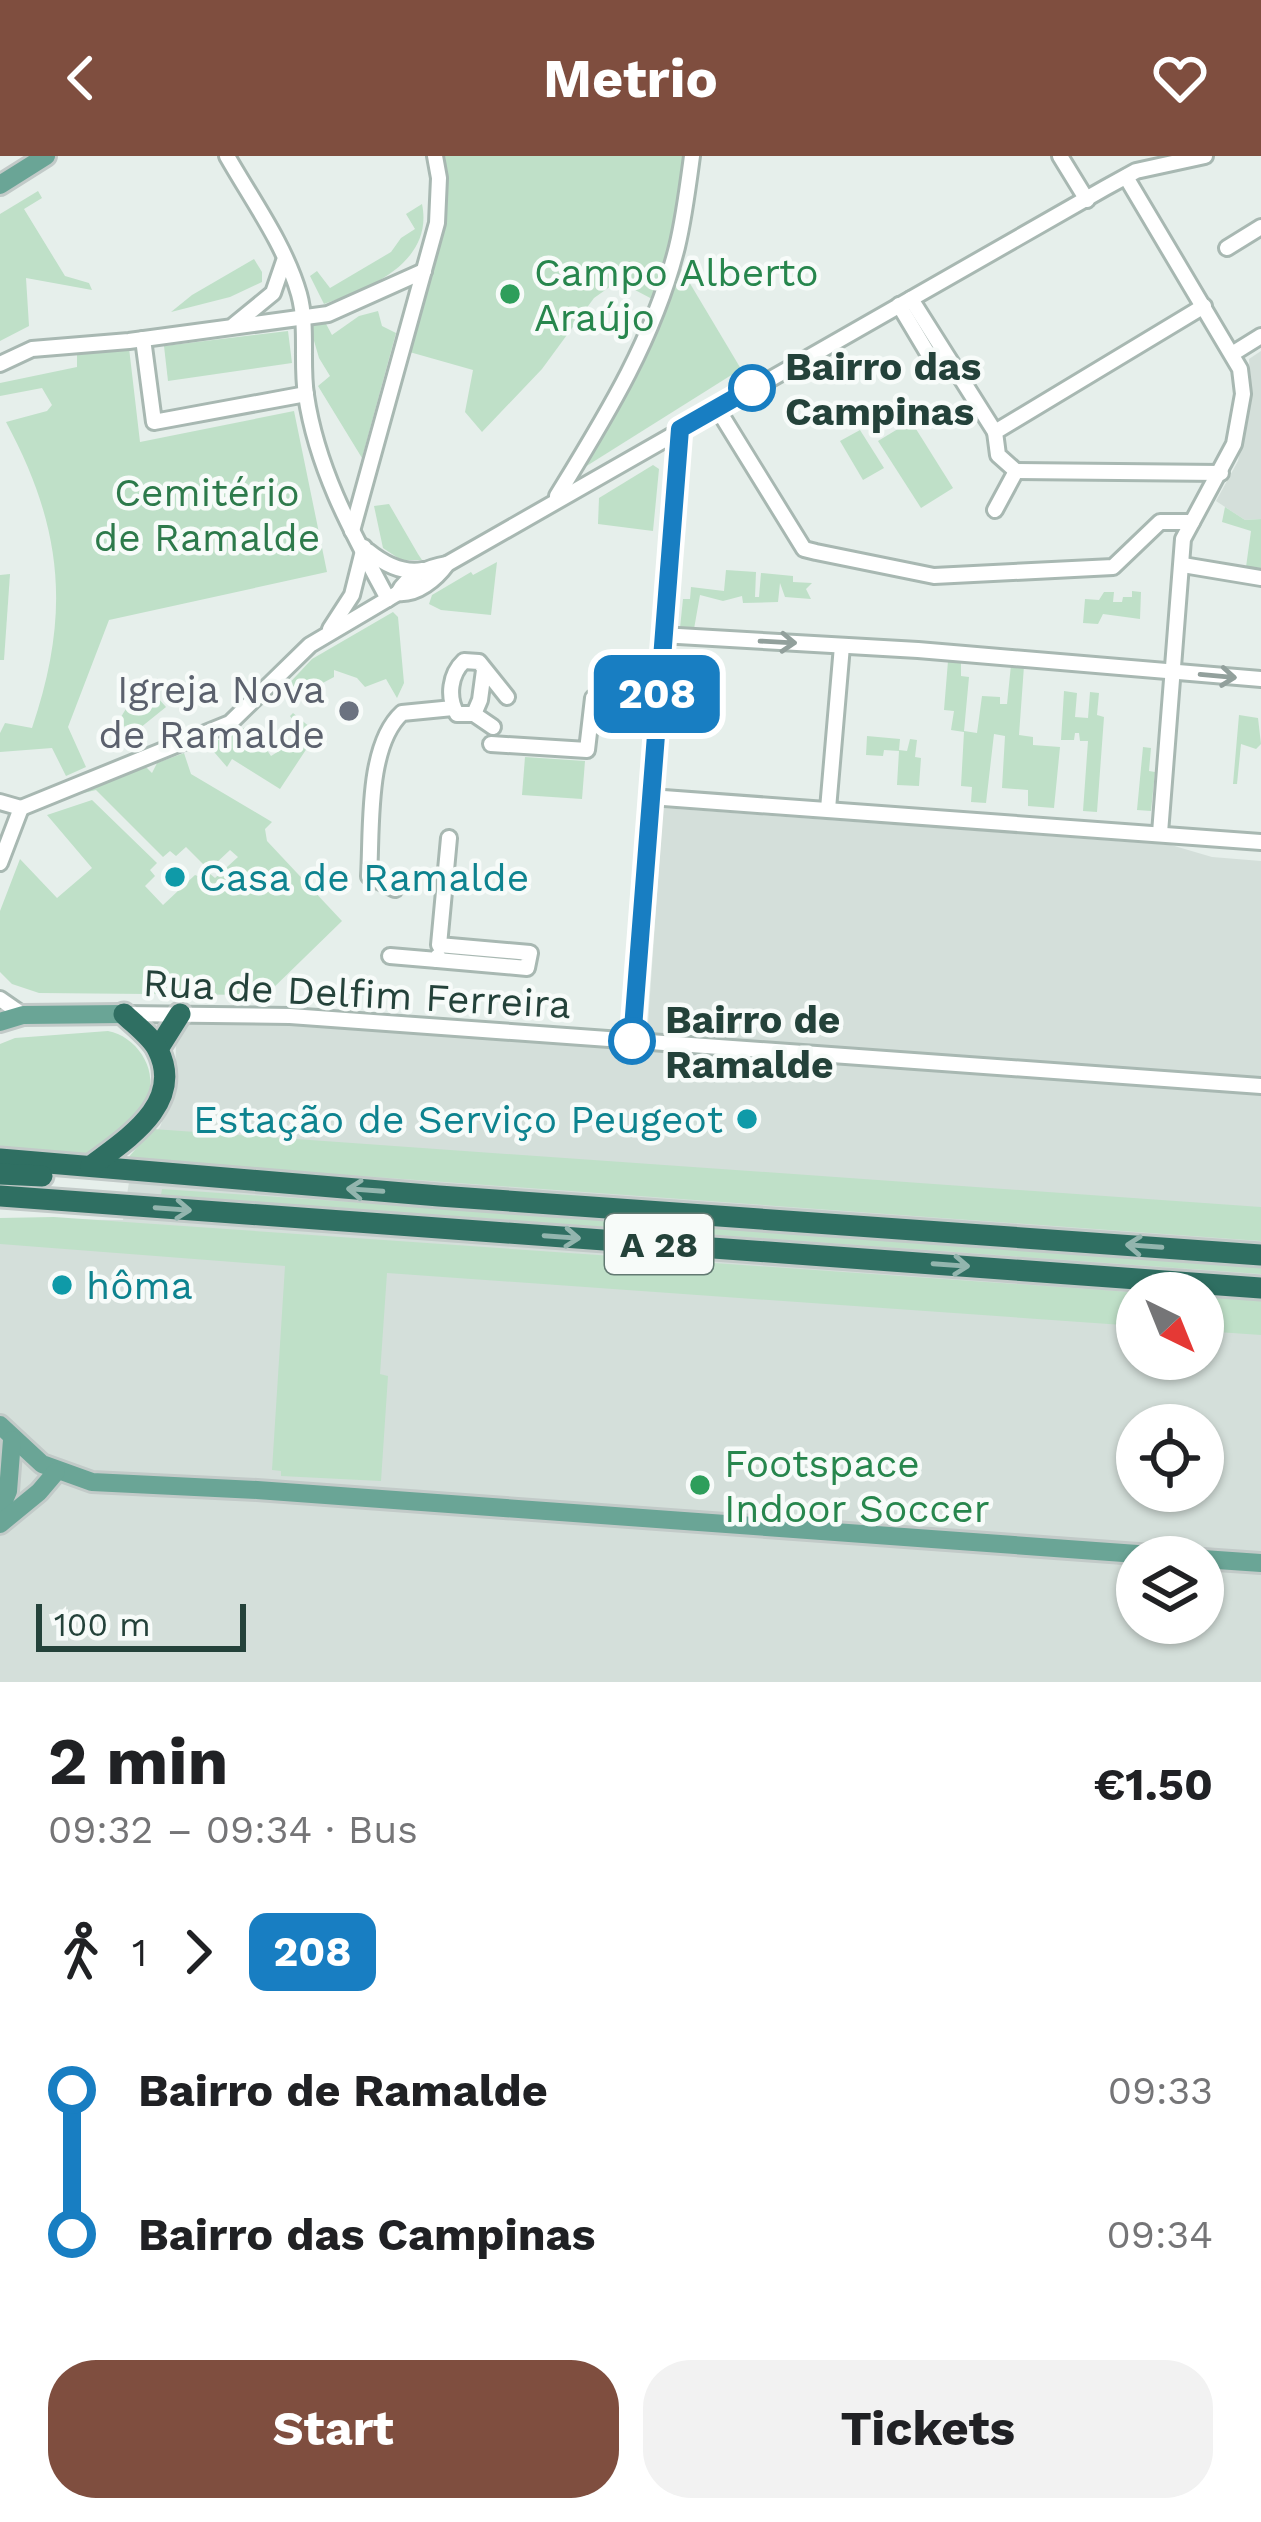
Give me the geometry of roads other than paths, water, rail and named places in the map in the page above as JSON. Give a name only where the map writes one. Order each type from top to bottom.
[{"type":"highway","points":[[91,1167],[124,1144],[159,1102],[163,1081],[158,1049],[124,1014]]},
{"type":"highway","points":[[158,1049],[180,1014]]},
{"type":"highway","name":"A 28","points":[[0,1159],[1261,1255]]},
{"type":"highway","name":"A 28","points":[[0,1174],[275,1192],[292,1184]]},
{"type":"highway","name":"A 28","points":[[0,1196],[1261,1288]]},
{"type":"main road","points":[[0,185],[46,156]]},
{"type":"main road","name":"Rua de Delfim Ferreira","points":[[0,1022],[23,1015],[124,1014]]},
{"type":"main road","points":[[6,1432],[56,1472],[111,1484],[257,1490],[1116,1552]]},
{"type":"main road","points":[[0,1510],[8,1491],[6,1432]]},
{"type":"main road","points":[[0,1524],[56,1472]]},
{"type":"main road","points":[[1224,1560],[1261,1563]]},
{"type":"street","points":[[226,156],[284,258],[300,296],[306,394],[320,457],[352,530],[393,596]]},
{"type":"street","points":[[352,530],[437,223],[435,156]]},
{"type":"street","points":[[554,500],[649,332],[677,245],[692,156]]},
{"type":"street","points":[[364,548],[380,561],[410,573],[447,565],[1126,177],[1205,156]]},
{"type":"street","points":[[1066,158],[1087,200]]},
{"type":"street","points":[[1126,177],[1232,353],[1243,394],[1234,445],[1183,539],[1160,833]]},
{"type":"street","points":[[1226,248],[1261,226]]},
{"type":"street","points":[[234,326],[273,293],[284,271],[284,258]]},
{"type":"street","points":[[0,364],[32,349],[328,314],[424,271]]},
{"type":"street","points":[[905,302],[995,432],[998,455],[1016,471],[1221,473]]},
{"type":"street","points":[[995,432],[1204,306]]},
{"type":"street","points":[[1232,353],[1261,336]]},
{"type":"street","points":[[143,339],[154,422],[306,394]]},
{"type":"street","points":[[717,408],[803,549],[934,575],[1113,567],[1160,522],[1192,522]]},
{"type":"street","points":[[632,1041],[680,429]]},
{"type":"street","points":[[995,510],[1016,471]]},
{"type":"street","points":[[0,802],[21,808],[230,723],[322,637],[352,595],[364,548]]},
{"type":"street","points":[[322,637],[393,596],[408,594],[447,565]]},
{"type":"street","points":[[1183,565],[1261,578]]},
{"type":"street","points":[[393,596],[402,584],[426,570]]},
{"type":"street","points":[[661,635],[1261,679]]},
{"type":"street","points":[[827,809],[842,646]]},
{"type":"street","points":[[493,727],[474,715],[460,716],[453,708],[453,680],[460,663],[476,660],[507,697]]},
{"type":"street","points":[[474,715],[484,670]]},
{"type":"street","points":[[491,744],[587,750],[593,698]]},
{"type":"street","points":[[395,889],[369,876],[378,759],[402,712],[453,708]]},
{"type":"street","points":[[650,796],[1261,842]]},
{"type":"street","points":[[0,863],[21,808]]},
{"type":"street","points":[[438,953],[449,838]]},
{"type":"street","points":[[390,956],[485,956],[469,947],[438,953]]},
{"type":"street","points":[[0,999],[23,1015]]},
{"type":"street","name":"Rua de Delfim Ferreira","points":[[124,1014],[290,1016],[1261,1086]]},
{"type":"place","name":"Campo Alberto Araújo","points":[[510,294]]},
{"type":"place","name":"Bairro das Campinas","points":[[752,388]]},
{"type":"place","name":"Igreja Nova de Ramalde","points":[[349,711]]},
{"type":"place","name":"Casa de Ramalde","points":[[175,877]]},
{"type":"place","name":"Bairro de Ramalde","points":[[632,1041]]},
{"type":"place","name":"Estação de Serviço Peugeot","points":[[747,1119]]},
{"type":"place","name":"hôma","points":[[62,1285]]},
{"type":"place","name":"Footspace Indoor Soccer","points":[[700,1485]]},
{"type":"park label","name":"Cemitério de Ramalde","points":[[207,514]]}]
